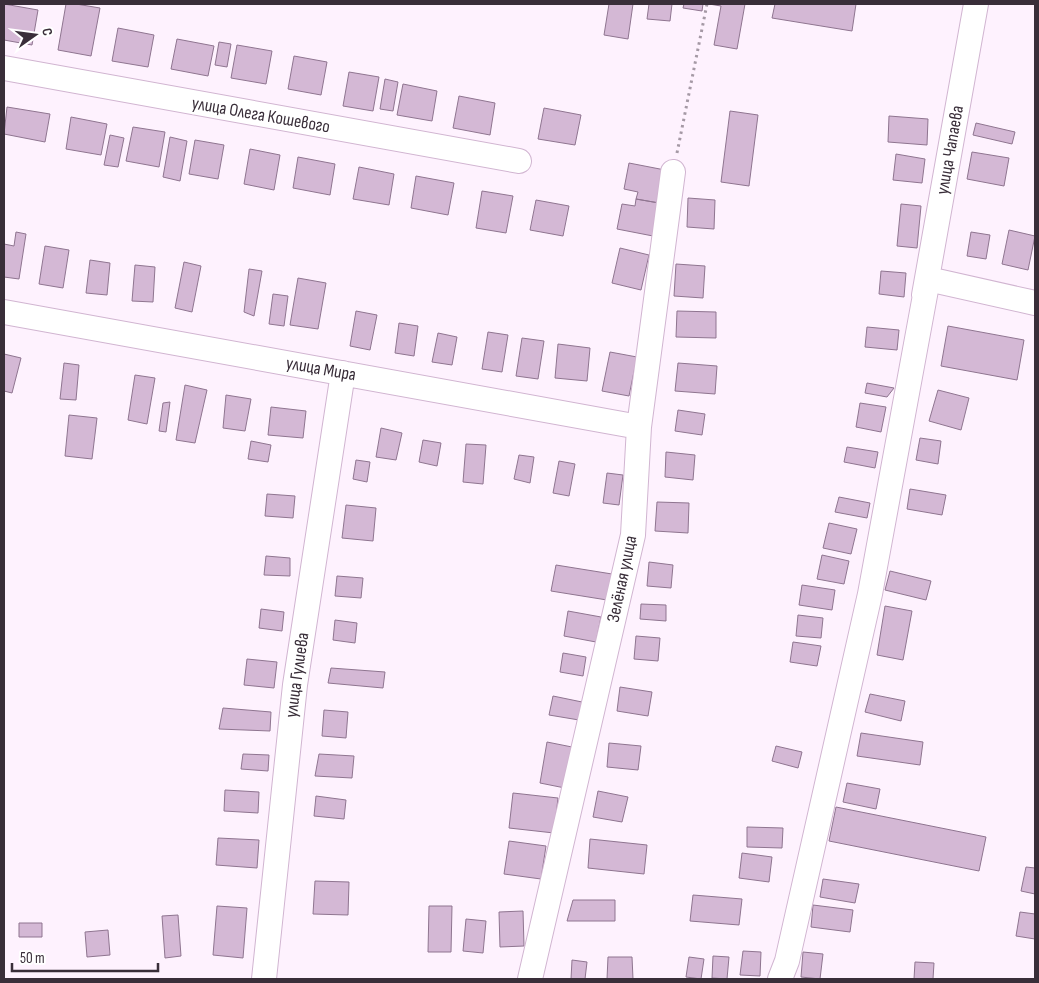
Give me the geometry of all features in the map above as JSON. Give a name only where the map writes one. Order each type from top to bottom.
[{"type":"street","name":"улица Чапаева","points":[[780,979],[789,951],[870,594],[976,4]]},
{"type":"street","name":"улица Олега Кошевого","points":[[4,68],[519,161]]},
{"type":"street","name":"Зелёная улица","points":[[530,979],[633,535],[639,427],[673,172]]},
{"type":"street","points":[[926,288],[1035,303]]},
{"type":"street","name":"улица Мира","points":[[4,312],[639,427]]},
{"type":"street","name":"улица Гулиева","points":[[264,979],[295,684],[343,373]]},
{"type":"path","points":[[673,172],[707,4]]},
{"type":"building","points":[[4,4],[38,10],[32,45],[4,40]]},
{"type":"building","points":[[66,4],[100,8],[91,56],[58,50]]},
{"type":"building","points":[[609,4],[633,4],[628,39],[604,35]]},
{"type":"building","points":[[649,4],[672,4],[670,21],[647,19]]},
{"type":"building","points":[[684,4],[703,4],[702,11],[683,8]]},
{"type":"building","points":[[709,4],[745,4],[737,49],[714,45],[721,6]]},
{"type":"building","points":[[775,4],[856,4],[852,31],[772,18]]},
{"type":"building","points":[[118,28],[154,35],[148,67],[112,61]]},
{"type":"building","points":[[177,39],[214,46],[208,76],[171,69]]},
{"type":"building","points":[[219,42],[231,44],[227,67],[215,65]]},
{"type":"building","points":[[237,45],[272,51],[266,84],[231,78]]},
{"type":"building","points":[[294,56],[327,62],[321,95],[288,89]]},
{"type":"building","points":[[349,72],[379,77],[373,111],[343,106]]},
{"type":"building","points":[[385,79],[398,82],[393,111],[380,109]]},
{"type":"building","points":[[403,84],[437,91],[432,121],[397,115]]},
{"type":"building","points":[[459,96],[495,103],[490,135],[453,128]]},
{"type":"building","points":[[7,107],[50,114],[45,142],[4,134]]},
{"type":"building","points":[[544,108],[581,115],[575,145],[538,139]]},
{"type":"building","points":[[730,111],[758,115],[749,186],[721,182]]},
{"type":"building","points":[[889,116],[928,119],[927,145],[888,142]]},
{"type":"building","points":[[71,117],[107,124],[101,155],[66,149]]},
{"type":"building","points":[[976,123],[1015,132],[1012,144],[973,135]]},
{"type":"building","points":[[133,127],[165,132],[159,167],[126,161]]},
{"type":"building","points":[[110,135],[124,138],[118,167],[104,165]]},
{"type":"building","points":[[170,137],[187,141],[180,181],[163,177]]},
{"type":"building","points":[[195,140],[224,145],[218,179],[189,174]]},
{"type":"building","points":[[250,149],[280,155],[274,190],[244,184]]},
{"type":"building","points":[[972,152],[1009,158],[1004,186],[967,179]]},
{"type":"building","points":[[896,154],[925,159],[922,183],[893,180]]},
{"type":"building","points":[[298,157],[335,164],[330,195],[293,188]]},
{"type":"building","points":[[629,163],[665,170],[659,203],[636,199],[638,192],[624,189]]},
{"type":"building","points":[[359,167],[394,174],[389,205],[353,199]]},
{"type":"building","points":[[416,176],[454,183],[448,215],[411,208]]},
{"type":"building","points":[[482,191],[513,196],[506,233],[476,228]]},
{"type":"building","points":[[688,198],[715,200],[714,229],[687,227]]},
{"type":"building","points":[[636,199],[659,203],[653,236],[617,229],[622,204],[635,206]]},
{"type":"building","points":[[536,200],[569,206],[563,236],[530,230]]},
{"type":"building","points":[[901,204],[921,206],[917,248],[897,246]]},
{"type":"building","points":[[1009,230],[1035,236],[1028,270],[1002,264]]},
{"type":"building","points":[[16,232],[26,234],[19,279],[4,277],[4,244],[14,246]]},
{"type":"building","points":[[971,232],[990,235],[986,259],[967,256]]},
{"type":"building","points":[[45,246],[69,250],[63,288],[39,284]]},
{"type":"building","points":[[620,248],[649,255],[641,290],[612,283]]},
{"type":"building","points":[[90,260],[110,263],[107,295],[86,293]]},
{"type":"building","points":[[184,262],[201,266],[192,312],[175,308]]},
{"type":"building","points":[[676,264],[705,266],[703,298],[674,296]]},
{"type":"building","points":[[135,265],[155,267],[153,302],[132,301]]},
{"type":"building","points":[[249,269],[262,271],[254,316],[244,312]]},
{"type":"building","points":[[881,271],[906,273],[904,297],[879,294]]},
{"type":"building","points":[[298,278],[326,283],[318,329],[290,325]]},
{"type":"building","points":[[273,294],[288,296],[284,326],[269,324]]},
{"type":"building","points":[[356,311],[377,315],[370,350],[350,346]]},
{"type":"building","points":[[677,311],[716,312],[716,338],[676,337]]},
{"type":"building","points":[[399,323],[418,326],[414,356],[395,353]]},
{"type":"building","points":[[948,326],[1024,340],[1017,380],[941,366]]},
{"type":"building","points":[[867,327],[899,330],[897,350],[865,347]]},
{"type":"building","points":[[488,332],[508,335],[502,372],[482,369]]},
{"type":"building","points":[[438,333],[457,337],[452,365],[432,362]]},
{"type":"building","points":[[522,338],[544,341],[538,379],[516,376]]},
{"type":"building","points":[[558,344],[590,348],[587,381],[555,378]]},
{"type":"building","points":[[610,352],[637,357],[629,396],[602,391]]},
{"type":"building","points":[[4,354],[21,358],[12,393],[4,391]]},
{"type":"building","points":[[64,363],[79,365],[76,400],[60,399]]},
{"type":"building","points":[[678,363],[717,366],[715,394],[675,391]]},
{"type":"building","points":[[135,375],[155,378],[147,424],[128,420]]},
{"type":"building","points":[[867,383],[894,388],[887,397],[865,393]]},
{"type":"building","points":[[185,385],[207,390],[195,443],[176,440]]},
{"type":"building","points":[[938,390],[969,398],[961,430],[929,421]]},
{"type":"building","points":[[226,395],[251,399],[245,431],[223,428]]},
{"type":"building","points":[[170,402],[166,432],[159,431],[163,403]]},
{"type":"building","points":[[860,403],[886,407],[881,432],[856,427]]},
{"type":"building","points":[[271,407],[306,411],[303,438],[268,435]]},
{"type":"building","points":[[678,410],[705,414],[702,435],[675,431]]},
{"type":"building","points":[[69,415],[97,418],[92,459],[65,456]]},
{"type":"building","points":[[381,428],[402,433],[396,460],[376,457]]},
{"type":"building","points":[[920,438],[941,441],[938,464],[916,460]]},
{"type":"building","points":[[423,440],[441,443],[437,466],[419,462]]},
{"type":"building","points":[[251,441],[271,445],[268,462],[248,459]]},
{"type":"building","points":[[466,444],[486,445],[483,484],[463,482]]},
{"type":"building","points":[[847,447],[878,452],[875,468],[844,462]]},
{"type":"building","points":[[666,452],[695,455],[693,480],[665,477]]},
{"type":"building","points":[[519,455],[534,457],[530,483],[514,479]]},
{"type":"building","points":[[356,460],[370,462],[367,482],[353,479]]},
{"type":"building","points":[[559,461],[575,464],[569,496],[553,493]]},
{"type":"building","points":[[607,473],[623,475],[619,505],[603,503]]},
{"type":"building","points":[[910,489],[946,495],[942,515],[907,509]]},
{"type":"building","points":[[267,494],[295,496],[293,518],[265,516]]},
{"type":"building","points":[[839,497],[870,503],[867,518],[835,512]]},
{"type":"building","points":[[657,502],[689,503],[688,533],[655,531]]},
{"type":"building","points":[[346,505],[376,508],[373,541],[342,538]]},
{"type":"building","points":[[829,523],[857,529],[851,554],[823,548]]},
{"type":"building","points":[[822,555],[849,561],[844,584],[817,579]]},
{"type":"building","points":[[266,556],[290,558],[290,576],[264,575]]},
{"type":"building","points":[[649,562],[673,565],[671,588],[647,586]]},
{"type":"building","points":[[556,565],[612,574],[607,600],[551,591]]},
{"type":"building","points":[[890,571],[931,581],[926,600],[885,590]]},
{"type":"building","points":[[337,576],[363,578],[361,598],[335,596]]},
{"type":"building","points":[[802,585],[835,590],[832,610],[799,605]]},
{"type":"building","points":[[641,604],[666,605],[666,621],[640,619]]},
{"type":"building","points":[[885,606],[912,611],[903,660],[877,655]]},
{"type":"building","points":[[261,609],[284,612],[282,631],[259,628]]},
{"type":"building","points":[[568,611],[601,617],[596,642],[564,636]]},
{"type":"building","points":[[798,615],[823,618],[821,638],[796,636]]},
{"type":"building","points":[[335,620],[357,623],[355,643],[333,640]]},
{"type":"building","points":[[636,636],[660,638],[658,661],[634,659]]},
{"type":"building","points":[[793,642],[821,646],[817,666],[790,662]]},
{"type":"building","points":[[563,653],[586,657],[583,676],[560,672]]},
{"type":"building","points":[[247,659],[277,662],[274,688],[244,685]]},
{"type":"building","points":[[331,668],[385,672],[383,688],[328,683]]},
{"type":"building","points":[[620,687],[652,692],[648,716],[617,711]]},
{"type":"building","points":[[870,694],[905,701],[901,721],[865,712]]},
{"type":"building","points":[[553,696],[582,702],[579,720],[549,715]]},
{"type":"building","points":[[223,708],[271,712],[270,731],[219,729]]},
{"type":"building","points":[[324,710],[348,712],[346,738],[322,736]]},
{"type":"building","points":[[861,733],[923,742],[920,765],[857,756]]},
{"type":"building","points":[[547,742],[572,747],[565,788],[540,783]]},
{"type":"building","points":[[609,743],[641,746],[638,770],[607,767]]},
{"type":"building","points":[[776,746],[802,752],[798,768],[772,761]]},
{"type":"building","points":[[243,754],[269,755],[268,771],[241,769]]},
{"type":"building","points":[[319,754],[354,756],[352,778],[315,776]]},
{"type":"building","points":[[847,783],[880,789],[876,809],[843,802]]},
{"type":"building","points":[[225,790],[259,792],[258,813],[224,811]]},
{"type":"building","points":[[598,791],[628,797],[622,822],[593,817]]},
{"type":"building","points":[[513,793],[558,798],[554,833],[509,828]]},
{"type":"building","points":[[316,796],[346,800],[344,819],[314,816]]},
{"type":"building","points":[[836,807],[986,837],[979,871],[829,841]]},
{"type":"building","points":[[747,827],[783,828],[782,848],[747,847]]},
{"type":"building","points":[[218,838],[259,840],[257,868],[216,865]]},
{"type":"building","points":[[590,839],[647,845],[644,874],[588,868]]},
{"type":"building","points":[[509,841],[546,846],[541,879],[504,874]]},
{"type":"building","points":[[742,853],[772,857],[769,882],[739,878]]},
{"type":"building","points":[[1026,867],[1035,868],[1035,894],[1021,891]]},
{"type":"building","points":[[823,879],[859,884],[855,903],[820,897]]},
{"type":"building","points":[[315,881],[349,882],[348,915],[313,914]]},
{"type":"building","points":[[693,895],[742,899],[739,925],[690,921]]},
{"type":"building","points":[[573,900],[615,900],[615,921],[567,921]]},
{"type":"building","points":[[813,905],[853,910],[850,932],[811,927]]},
{"type":"building","points":[[217,906],[247,908],[243,958],[213,955]]},
{"type":"building","points":[[429,906],[452,906],[451,952],[428,952]]},
{"type":"building","points":[[523,911],[524,946],[500,947],[499,912]]},
{"type":"building","points":[[1020,912],[1035,914],[1035,939],[1016,936]]},
{"type":"building","points":[[178,915],[181,956],[165,958],[162,916]]},
{"type":"building","points":[[466,919],[486,921],[483,953],[463,951]]},
{"type":"building","points":[[19,923],[42,923],[42,937],[19,937]]},
{"type":"building","points":[[108,930],[110,955],[87,957],[85,932]]},
{"type":"building","points":[[743,951],[761,952],[760,976],[740,975]]},
{"type":"building","points":[[803,952],[823,954],[820,979],[801,977]]},
{"type":"building","points":[[713,956],[729,957],[727,979],[712,978]]},
{"type":"building","points":[[608,957],[632,957],[633,979],[607,979]]},
{"type":"building","points":[[689,957],[704,959],[701,979],[686,977]]},
{"type":"building","points":[[572,960],[587,962],[585,979],[571,979]]},
{"type":"building","points":[[915,962],[934,963],[933,979],[914,979]]}]
